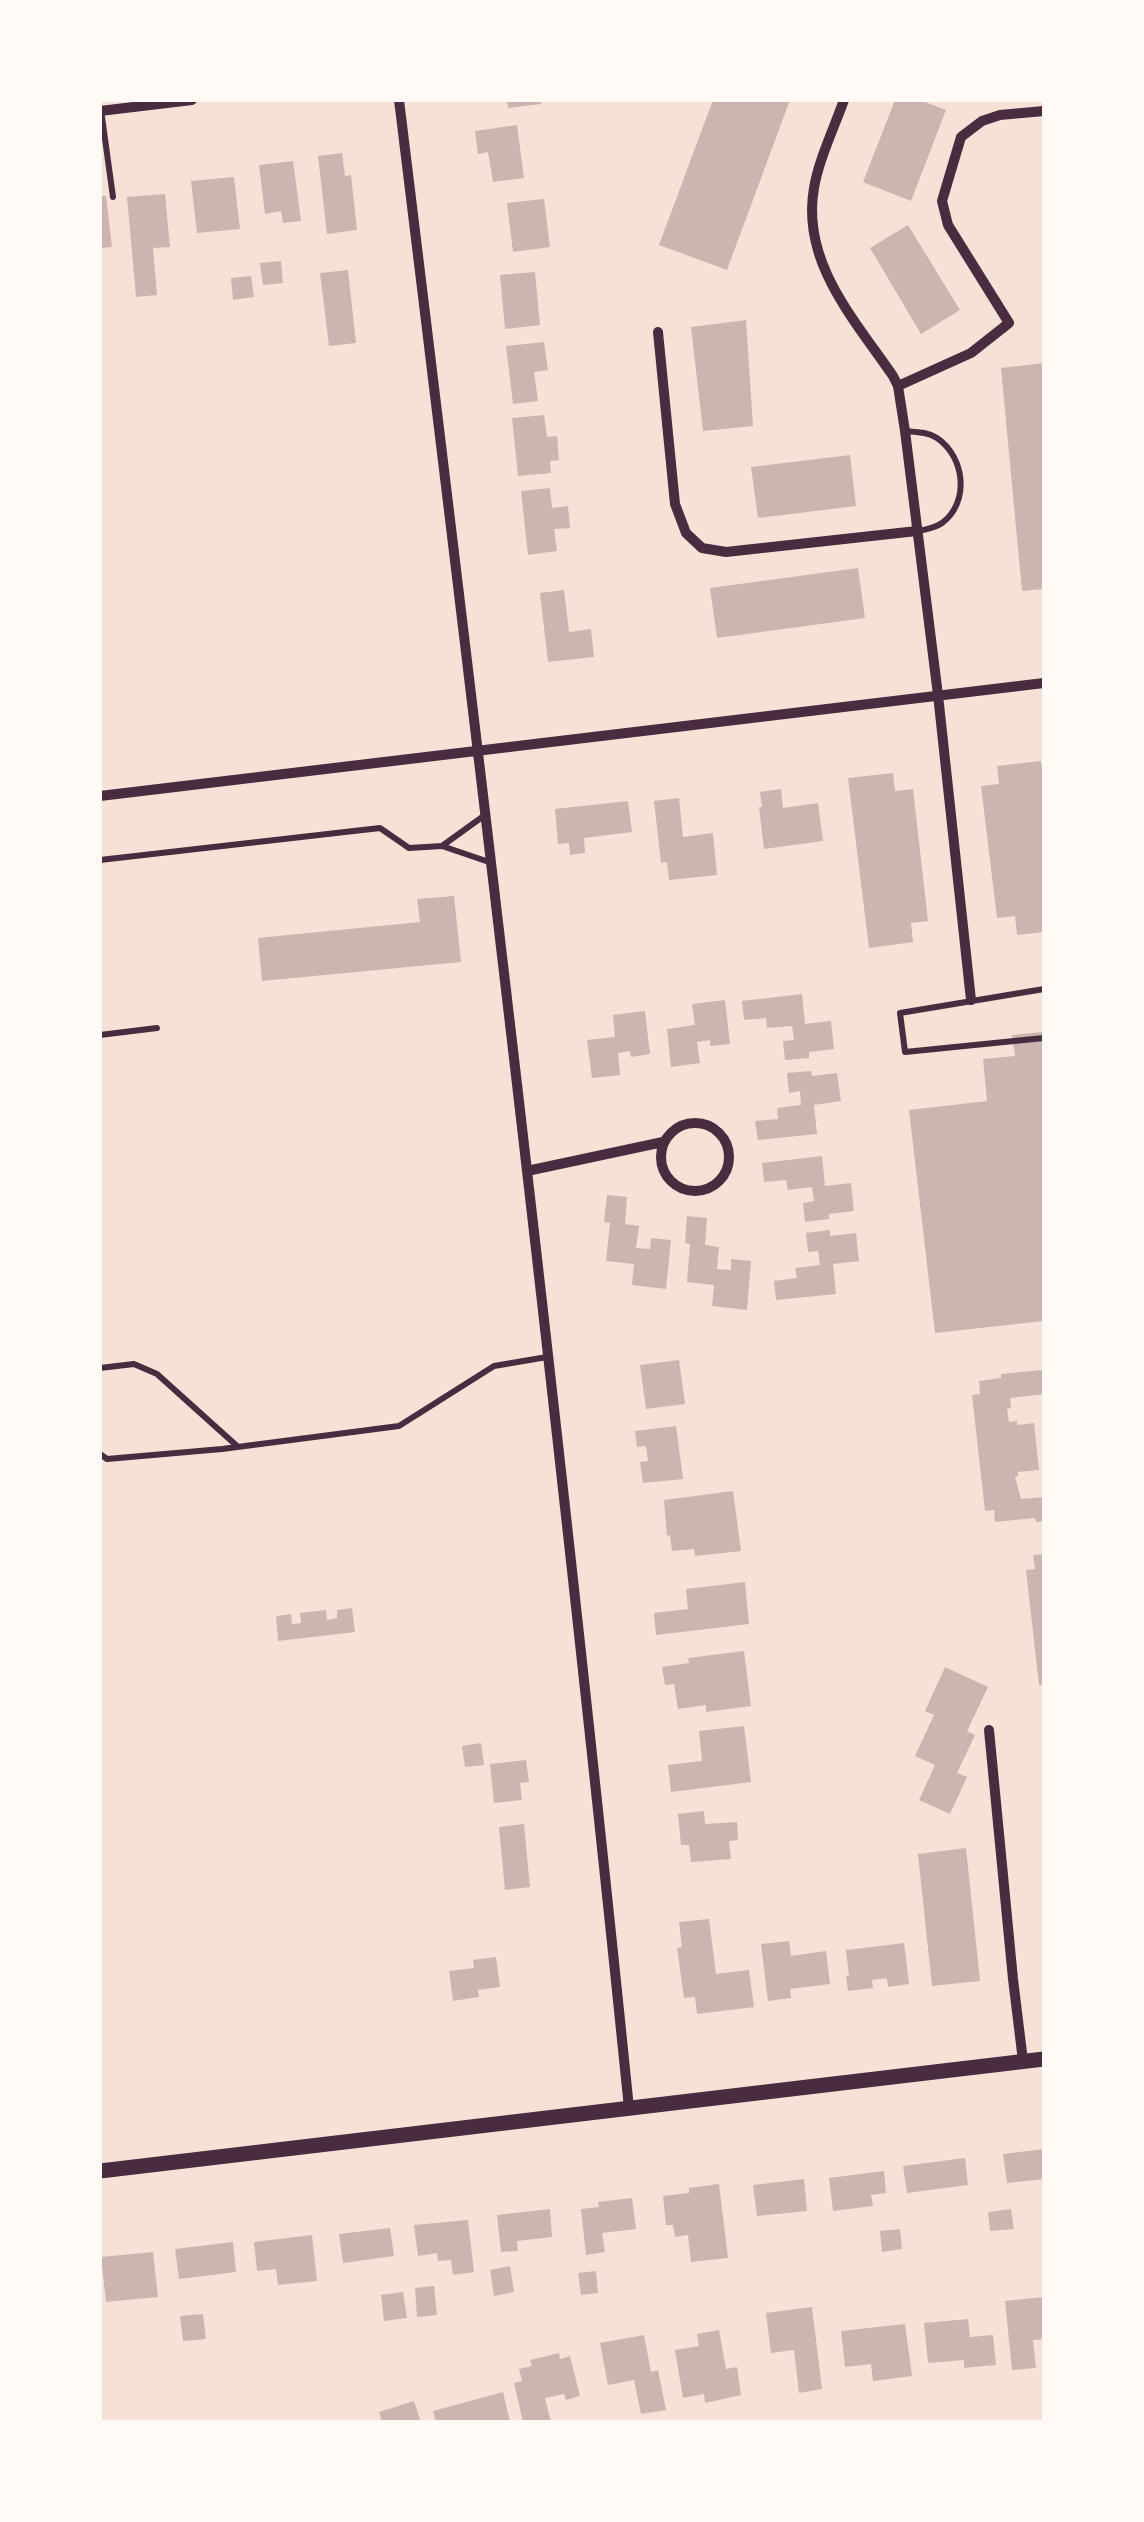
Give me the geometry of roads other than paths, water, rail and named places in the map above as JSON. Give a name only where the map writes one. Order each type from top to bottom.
[{"type":"street","points":[[101,110],[192,100]]},
{"type":"street","points":[[399,100],[528,1172],[629,2108]]},
{"type":"street","points":[[844,100],[814,188],[814,236],[821,264],[833,288],[898,386],[938,695],[971,1000]]},
{"type":"street","points":[[898,386],[971,353],[1009,323],[948,225],[942,201],[962,137],[982,121],[1000,115],[1044,111]]},
{"type":"street","points":[[658,332],[675,504],[686,533],[702,548],[726,552],[918,531]]},
{"type":"street","points":[[100,796],[1044,683]]},
{"type":"street","points":[[528,1172],[663,1142],[674,1128],[692,1122],[710,1125],[724,1137],[730,1154],[726,1172],[715,1186],[698,1192],[680,1189],[666,1177],[660,1160],[663,1142]]},
{"type":"street","points":[[988,1730],[1023,2061]]},
{"type":"street","points":[[100,2172],[1044,2058]]},
{"type":"lane","points":[[101,110],[113,196]]},
{"type":"lane","points":[[905,432],[935,437],[950,450],[962,479],[950,514],[938,526],[918,531]]},
{"type":"lane","points":[[442,846],[486,815]]},
{"type":"lane","points":[[100,860],[380,828],[409,848],[442,846],[492,863]]},
{"type":"lane","points":[[1044,990],[900,1013],[904,1052],[1044,1038]]},
{"type":"lane","points":[[100,1034],[157,1028]]},
{"type":"lane","points":[[100,1454],[107,1459],[238,1447],[399,1426],[494,1366],[548,1356]]},
{"type":"lane","points":[[100,1368],[134,1364],[158,1374],[238,1447]]}]
